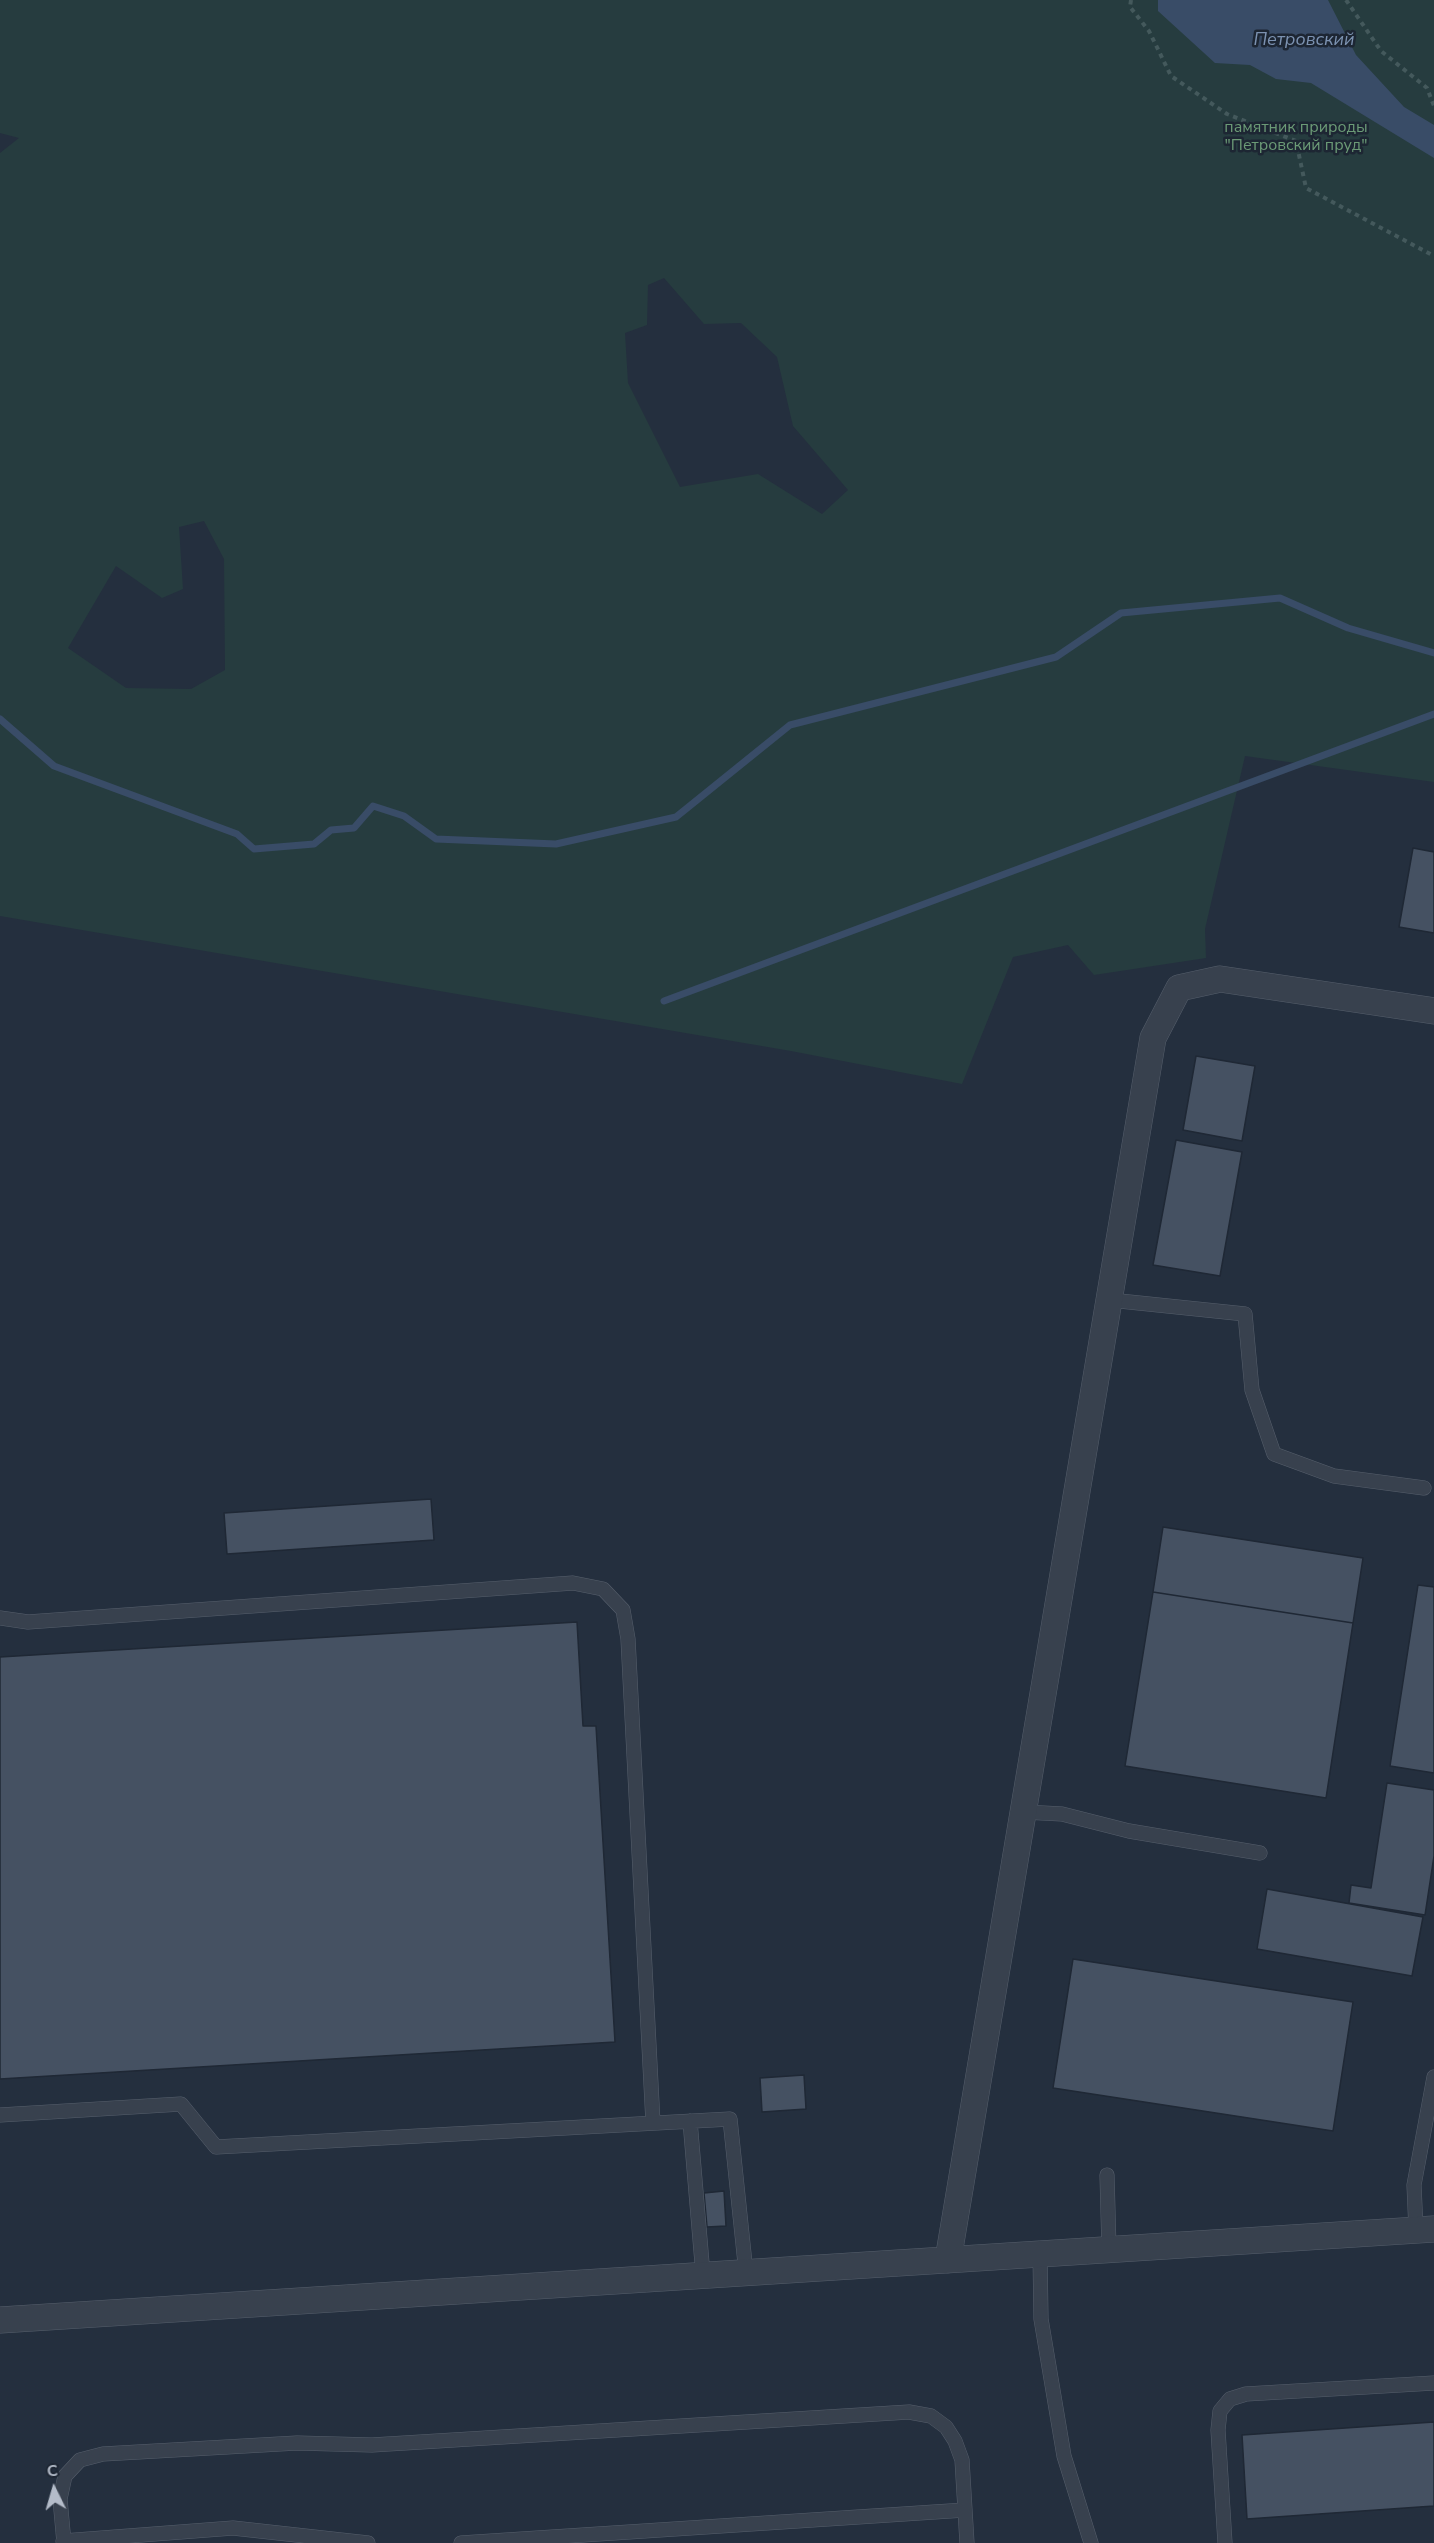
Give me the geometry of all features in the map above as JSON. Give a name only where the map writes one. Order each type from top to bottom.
[{"type":"street","points":[[948,2260],[1154,1038],[1179,988],[1221,979],[1434,1011]]},
{"type":"street","points":[[0,2320],[1425,2229]]},
{"type":"lane","points":[[1110,1300],[1245,1314],[1252,1390],[1274,1454],[1334,1476],[1424,1488]]},
{"type":"lane","points":[[0,1618],[28,1622],[573,1582],[603,1589],[623,1610],[628,1639],[653,2123]]},
{"type":"lane","points":[[1024,1812],[1062,1814],[1129,1831],[1260,1853]]},
{"type":"lane","points":[[1425,2229],[1414,2185],[1434,2078]]},
{"type":"lane","points":[[0,2115],[181,2104],[216,2148],[730,2119],[746,2272]]},
{"type":"lane","points":[[690,2121],[703,2275]]},
{"type":"lane","points":[[1107,2175],[1109,2249]]},
{"type":"lane","points":[[1040,2254],[1041,2319],[1064,2456],[1091,2543]]},
{"type":"lane","points":[[1225,2543],[1218,2430],[1220,2411],[1230,2399],[1246,2394],[1434,2383]]},
{"type":"lane","points":[[368,2543],[233,2528],[64,2542],[60,2499],[65,2476],[80,2460],[103,2454],[297,2443],[372,2445],[909,2412],[931,2416],[946,2427],[955,2441],[962,2460],[967,2543]]},
{"type":"lane","points":[[461,2543],[965,2510]]},
{"type":"path","points":[[1131,0],[1130,7],[1149,31],[1171,76],[1227,114],[1296,141],[1306,188],[1434,256]]},
{"type":"path","points":[[1346,0],[1381,51],[1427,88],[1434,106]]},
{"type":"path","points":[[1427,88],[1434,87]]},
{"type":"green space","name":"памятник природы \"Петровский пруд\"","points":[[0,0],[1434,0],[1434,782],[1245,756],[1205,929],[1206,958],[1094,975],[1068,945],[1013,957],[962,1084],[791,1051],[0,916],[0,153],[19,138],[0,133]],"holes":[[[664,278],[704,324],[741,323],[777,357],[793,426],[848,490],[822,514],[758,474],[680,487],[628,383],[625,333],[647,325],[648,285]],[[204,521],[224,559],[225,670],[191,689],[126,688],[68,648],[116,566],[162,598],[183,589],[179,527]]]},
{"type":"water","name":"Петровский","points":[[1158,0],[1328,0],[1356,55],[1404,107],[1434,125],[1434,158],[1311,83],[1276,79],[1250,65],[1215,63],[1158,11]]},
{"type":"building","points":[[1413,848],[1434,852],[1434,933],[1399,927]]},
{"type":"building","points":[[1196,1056],[1255,1066],[1242,1141],[1183,1130]]},
{"type":"building","points":[[1176,1140],[1242,1152],[1220,1276],[1153,1265]]},
{"type":"building","points":[[431,1499],[434,1540],[227,1554],[224,1513]]},
{"type":"building","points":[[1163,1527],[1363,1558],[1353,1623],[1153,1592]]},
{"type":"building","points":[[1418,1585],[1434,1587],[1434,1773],[1390,1766]]},
{"type":"building","points":[[1153,1592],[1353,1623],[1326,1798],[1125,1766]]},
{"type":"building","points":[[577,1622],[583,1726],[596,1726],[615,2042],[0,2079],[0,1657]]},
{"type":"building","points":[[1387,1783],[1434,1790],[1434,1856],[1425,1915],[1349,1903],[1351,1885],[1371,1888]]},
{"type":"building","points":[[1267,1889],[1423,1917],[1412,1976],[1257,1949]]},
{"type":"building","points":[[1073,1959],[1353,2002],[1333,2131],[1053,2088]]},
{"type":"building","points":[[804,2075],[806,2109],[762,2112],[760,2078]]},
{"type":"building","points":[[724,2191],[726,2226],[707,2227],[704,2193]]},
{"type":"building","points":[[1434,2422],[1434,2506],[1247,2519],[1242,2435]]},
{"type":"waterway","points":[[0,719],[54,766],[237,834],[254,849],[314,844],[331,830],[354,828],[373,806],[404,816],[436,839],[556,844],[676,817],[790,725],[1056,657],[1121,613],[1280,598],[1348,628],[1434,653]]},
{"type":"waterway","points":[[664,1001],[1434,714]]}]
